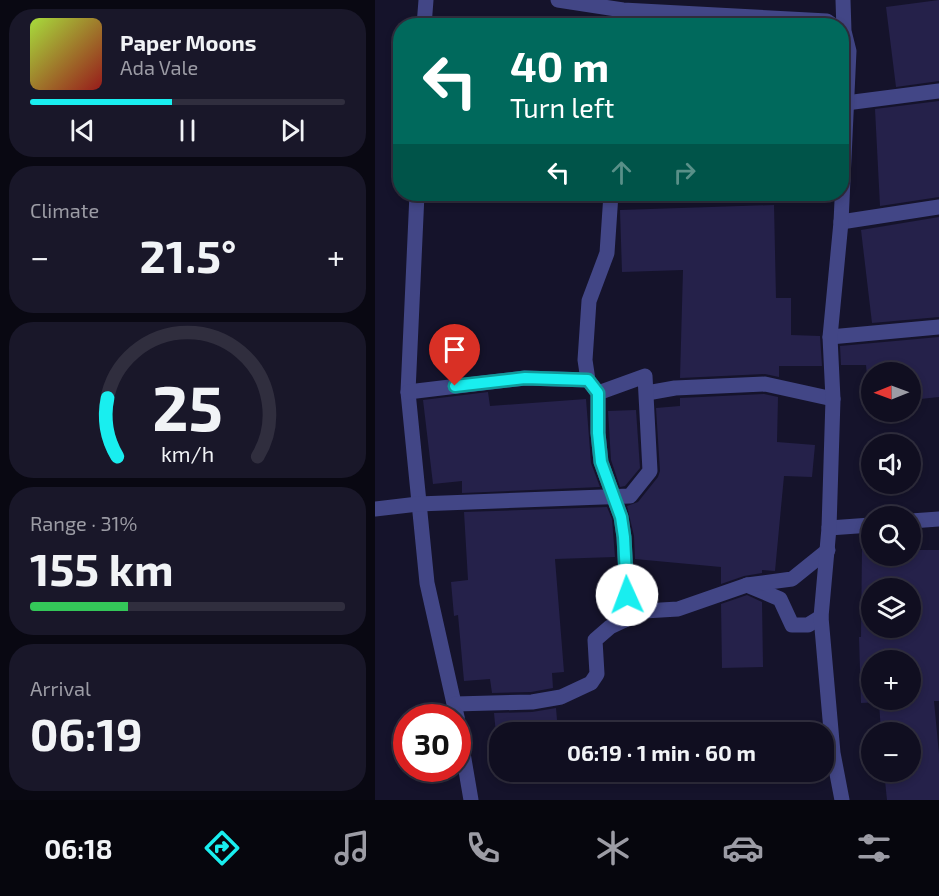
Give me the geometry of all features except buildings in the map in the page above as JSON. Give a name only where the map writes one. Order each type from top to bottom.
[{"type":"street","points":[[425,18],[426,0]]},
{"type":"street","points":[[558,0],[621,12],[758,18]]},
{"type":"street","points":[[842,18],[844,0]]},
{"type":"street","points":[[849,103],[939,91]]},
{"type":"street","points":[[417,201],[408,392],[427,583],[455,704]]},
{"type":"street","points":[[611,201],[607,253],[589,301],[585,360],[588,380],[598,393],[601,462],[621,517],[627,595],[624,620]]},
{"type":"street","points":[[842,201],[830,337],[833,399],[829,528],[821,617],[833,753],[842,800]]},
{"type":"street","points":[[841,222],[939,207]]},
{"type":"street","points":[[830,337],[939,327]]},
{"type":"street","points":[[375,509],[418,504],[630,496],[650,471],[645,376],[598,393]]},
{"type":"street","points":[[408,392],[525,378],[588,380]]},
{"type":"street","points":[[647,393],[675,388],[765,384],[833,399]]},
{"type":"street","points":[[921,520],[939,519]]},
{"type":"street","points":[[829,528],[861,526]]},
{"type":"street","points":[[471,711],[561,697],[591,683],[597,674],[595,640],[610,627],[644,611],[678,609],[747,585],[792,579],[828,550]]},
{"type":"street","points":[[747,585],[780,599],[792,625],[808,624],[821,617]]},
{"type":"street","points":[[468,782],[471,800]]},
{"type":"route","points":[[455,386],[525,378],[588,380],[598,393],[601,462],[621,517],[627,595]]}]
